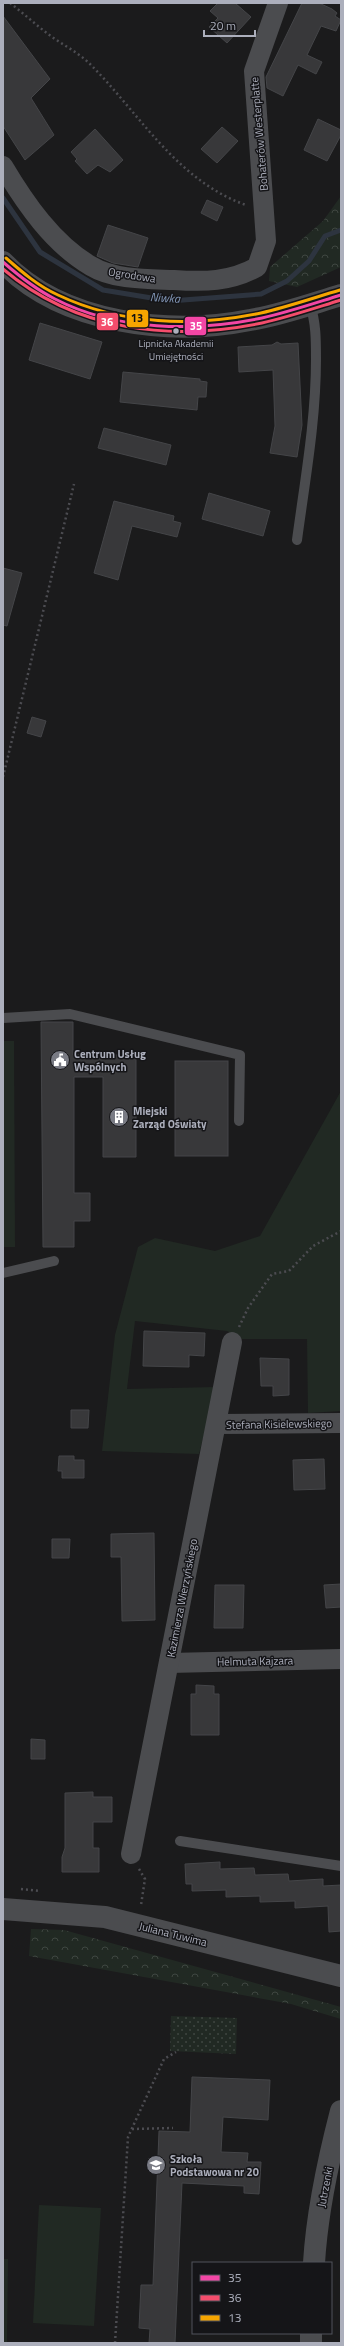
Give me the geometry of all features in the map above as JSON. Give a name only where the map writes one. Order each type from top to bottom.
[{"type":"street","name":"Bohaterów Westerplatte","points":[[257,266],[266,241],[254,71],[278,3]]},
{"type":"street","name":"Ogrodowa","points":[[3,166],[27,202],[48,229],[63,245],[91,266],[113,274],[184,281],[230,279],[257,266]]},
{"type":"street","points":[[5,268],[33,287],[76,309],[96,315],[139,323],[197,326],[233,323],[310,305],[341,295]]},
{"type":"street","name":"Kazimierza Wierzyńskiego","points":[[131,1854],[232,1342]]},
{"type":"street","name":"Stefana Kisielewskiego","points":[[217,1424],[341,1423]]},
{"type":"street","name":"Helmuta Kajzara","points":[[169,1663],[341,1659]]},
{"type":"street","name":"Juliana Tuwima","points":[[3,1909],[105,1917],[341,1976]]},
{"type":"street","name":"Jutrzenki","points":[[314,2262],[316,2235],[323,2193],[341,2111]]},
{"type":"lane","points":[[297,540],[314,421],[316,386],[316,330],[310,305]]},
{"type":"lane","points":[[3,1018],[70,1014],[240,1055],[239,1121]]},
{"type":"lane","points":[[3,1273],[54,1261]]},
{"type":"lane","points":[[180,1841],[341,1866]]},
{"type":"path","points":[[10,3],[47,33],[89,63],[161,146],[197,177],[231,199],[248,205],[264,202]]},
{"type":"path","points":[[3,777],[74,484]]},
{"type":"path","points":[[232,1342],[248,1308],[272,1274],[289,1271],[313,1246],[341,1231]]},
{"type":"path","points":[[131,1854],[145,1879],[141,1905]]},
{"type":"path","points":[[114,2343],[128,2137],[164,2059],[176,2052]]},
{"type":"path","points":[[132,2129],[174,2128]]},
{"type":"green space","points":[[341,196],[341,267],[297,287],[269,281],[270,267],[323,221]]},
{"type":"green space","points":[[3,1041],[14,1041],[15,1247],[3,1247]]},
{"type":"green space","points":[[341,1091],[341,1411],[308,1413],[307,1339],[242,1339],[227,1331],[135,1321],[127,1389],[216,1387],[199,1454],[102,1451],[115,1335],[138,1247],[155,1238],[215,1251],[260,1236]]},
{"type":"green space","points":[[31,1929],[64,1930],[341,2007],[341,2019],[291,2004],[29,1956]]},
{"type":"green space","points":[[171,2016],[237,2018],[236,2054],[170,2051]]},
{"type":"green space","points":[[39,2205],[101,2208],[94,2326],[33,2323]]},
{"type":"green space","points":[[3,2259],[8,2259],[7,2343],[3,2343]]},
{"type":"building","points":[[218,3],[235,3],[251,17],[227,43],[209,27],[218,18],[210,11]]},
{"type":"building","points":[[302,3],[319,3],[332,9],[337,13],[335,16],[341,20],[336,31],[321,26],[307,55],[322,62],[316,74],[298,65],[283,96],[267,88],[266,77]]},
{"type":"building","points":[[3,16],[50,79],[31,98],[54,135],[25,160],[3,126]]},
{"type":"building","points":[[318,119],[341,130],[341,135],[327,161],[304,150]]},
{"type":"building","points":[[222,127],[238,141],[217,163],[201,149]]},
{"type":"building","points":[[95,129],[123,160],[110,172],[98,165],[87,174],[75,161],[77,159],[71,152]]},
{"type":"building","points":[[207,200],[223,207],[217,221],[201,213]]},
{"type":"building","points":[[108,225],[148,238],[138,267],[113,263],[97,256]]},
{"type":"building","points":[[40,323],[102,342],[90,379],[29,360]]},
{"type":"building","points":[[277,342],[281,344],[298,343],[302,425],[297,457],[270,453],[275,426],[273,370],[239,372],[238,347],[272,345]]},
{"type":"building","points":[[123,372],[200,379],[200,381],[207,382],[206,397],[198,397],[197,410],[120,402]]},
{"type":"building","points":[[104,428],[171,445],[166,465],[98,448]]},
{"type":"building","points":[[209,493],[270,511],[263,536],[202,519]]},
{"type":"building","points":[[114,501],[174,516],[173,521],[181,523],[177,537],[132,526],[118,580],[94,573]]},
{"type":"building","points":[[3,568],[22,573],[7,626],[3,625]]},
{"type":"building","points":[[32,717],[46,721],[41,737],[27,733]]},
{"type":"building","name":"Miejski Zarząd Oświaty","points":[[41,1022],[73,1022],[73,1055],[136,1055],[136,1157],[103,1157],[103,1077],[74,1077],[74,1193],[90,1193],[90,1221],[74,1221],[74,1247],[43,1247]]},
{"type":"building","points":[[175,1061],[228,1061],[228,1156],[175,1156]]},
{"type":"building","points":[[144,1331],[205,1333],[204,1356],[189,1355],[189,1367],[143,1366]]},
{"type":"building","points":[[260,1358],[289,1359],[289,1395],[273,1396],[273,1386],[261,1386]]},
{"type":"building","points":[[71,1410],[89,1410],[88,1428],[71,1428]]},
{"type":"building","points":[[59,1456],[74,1456],[74,1460],[84,1460],[84,1478],[62,1478],[62,1471],[58,1471]]},
{"type":"building","points":[[324,1459],[325,1489],[294,1490],[293,1460]]},
{"type":"building","points":[[154,1533],[155,1620],[122,1621],[121,1557],[111,1557],[111,1534]]},
{"type":"building","points":[[52,1539],[70,1539],[69,1558],[52,1558]]},
{"type":"building","points":[[341,1584],[341,1607],[326,1608],[324,1585]]},
{"type":"building","points":[[215,1585],[244,1585],[243,1628],[214,1628]]},
{"type":"building","points":[[196,1685],[214,1686],[214,1694],[219,1694],[219,1735],[191,1735],[191,1694],[196,1694]]},
{"type":"building","points":[[31,1739],[45,1740],[45,1759],[31,1759]]},
{"type":"building","points":[[93,1792],[93,1797],[112,1797],[112,1822],[93,1822],[93,1848],[99,1848],[99,1872],[62,1872],[62,1857],[65,1848],[65,1793]]},
{"type":"building","points":[[220,1862],[220,1869],[254,1868],[255,1875],[288,1874],[289,1881],[323,1879],[323,1886],[341,1885],[341,1931],[329,1932],[328,1906],[295,1908],[295,1901],[260,1902],[260,1896],[226,1897],[226,1890],[192,1891],[192,1884],[186,1884],[185,1864]]},
{"type":"building","points":[[192,2077],[270,2080],[268,2120],[223,2117],[221,2152],[248,2153],[247,2162],[261,2162],[259,2194],[244,2193],[244,2186],[182,2183],[175,2343],[149,2343],[150,2329],[139,2328],[141,2285],[153,2285],[159,2131],[190,2132]]},
{"type":"waterway","name":"Niwka","points":[[3,198],[40,252],[103,290],[170,301],[261,294],[287,281],[309,261],[325,236],[341,230]]},
{"type":"transit line","name":"13","points":[[6,258],[37,283],[58,295],[82,305],[132,318],[184,321],[236,317],[271,311],[340,290]]},
{"type":"transit line","name":"35","points":[[3,262],[41,291],[79,310],[130,323],[157,326],[183,327],[236,323],[282,313],[341,295]]},
{"type":"transit line","name":"36","points":[[3,269],[31,290],[61,306],[93,318],[126,326],[159,331],[228,329],[262,323],[341,300]]},
{"type":"place","name":"Lipnicka Akademii Umiejętności","points":[[176,331]]},
{"type":"place","name":"Centrum Usług Wspólnych","points":[[60,1060]]},
{"type":"place","name":"Miejski Zarząd Oświaty","points":[[119,1117]]},
{"type":"place","name":"Szkoła Podstawowa nr 20","points":[[156,2165]]}]
